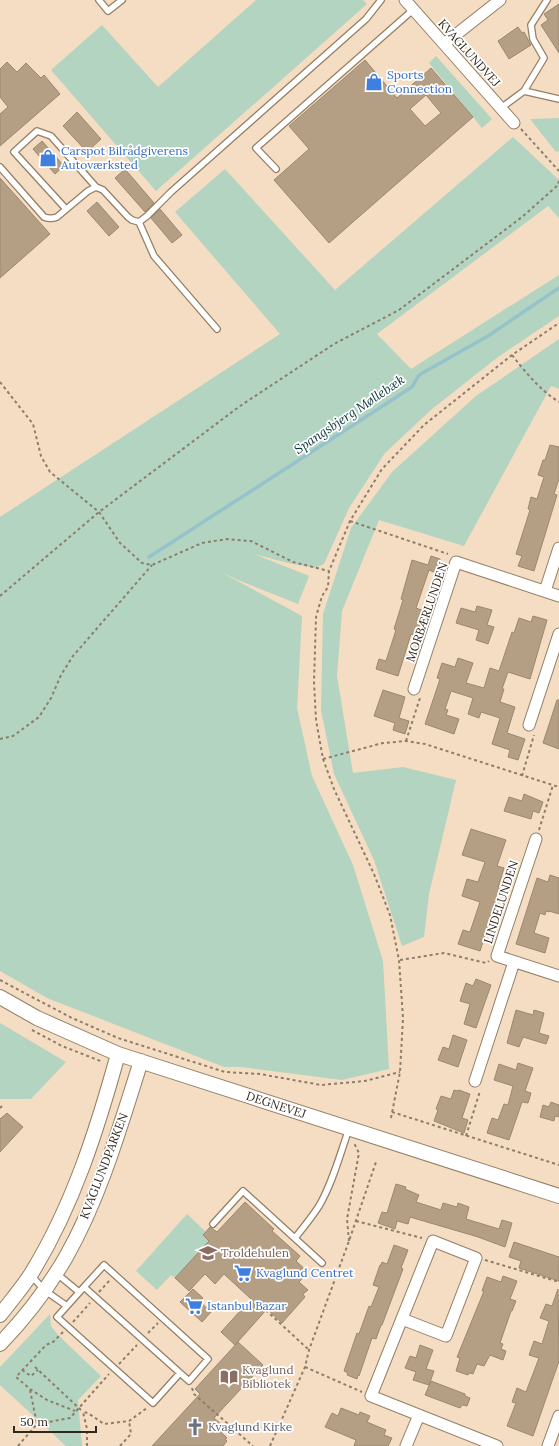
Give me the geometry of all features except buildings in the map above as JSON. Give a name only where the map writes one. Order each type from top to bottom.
[{"type":"street","name":"KVAGLUNDVEJ","points":[[405,0],[514,123]]},
{"type":"street","points":[[444,44],[493,2]]},
{"type":"street","points":[[545,591],[559,548]]},
{"type":"street","name":"MORBÆRLUNDEN","points":[[414,689],[456,562],[559,596]]},
{"type":"street","points":[[529,725],[559,634]]},
{"type":"street","name":"LINDELUNDEN","points":[[536,839],[497,956],[559,976]]},
{"type":"street","points":[[475,1081],[514,962]]},
{"type":"street","name":"DEGNEVEJ","points":[[0,996],[38,1018],[118,1054],[559,1196]]},
{"type":"street","name":"KVAGLUNDPARKEN","points":[[0,1315],[30,1275],[69,1203],[84,1164],[118,1054]]},
{"type":"street","name":"KVAGLUNDPARKEN","points":[[0,1344],[19,1323],[56,1273],[81,1227],[99,1185],[141,1061]]},
{"type":"street","points":[[402,1319],[446,1336],[476,1258],[433,1241],[371,1396],[497,1446]]},
{"type":"street","points":[[406,1446],[419,1415]]},
{"type":"street","points":[[548,1446],[559,1416]]},
{"type":"lane","points":[[99,0],[108,11],[122,0]]},
{"type":"lane","points":[[139,222],[366,19],[381,0]]},
{"type":"lane","points":[[501,108],[524,91],[544,58],[532,39],[531,25],[547,0]]},
{"type":"lane","points":[[276,169],[256,148],[414,10]]},
{"type":"lane","points":[[524,91],[559,99]]},
{"type":"lane","points":[[66,209],[14,152],[37,131],[51,136],[96,187],[103,190],[128,217],[139,222]]},
{"type":"lane","points":[[0,167],[44,217],[53,219],[92,188],[96,187]]},
{"type":"lane","points":[[139,222],[154,256],[217,329]]},
{"type":"lane","points":[[294,1238],[307,1224],[325,1194],[349,1128]]},
{"type":"lane","points":[[213,1224],[243,1191],[322,1263]]},
{"type":"lane","points":[[84,1287],[189,1381],[208,1359],[104,1265],[79,1292],[58,1317],[68,1327],[153,1403],[180,1373]]},
{"type":"lane","points":[[56,1273],[79,1292]]},
{"type":"lane","points":[[30,1275],[44,1290],[67,1306]]},
{"type":"path","points":[[514,123],[559,171]]},
{"type":"path","points":[[0,596],[99,512],[240,406],[334,344],[399,310],[522,217],[557,186],[559,181]]},
{"type":"path","points":[[391,1118],[400,1072],[403,1018],[399,960],[390,915],[360,843],[334,790],[323,759],[316,720],[314,682],[316,617],[322,596],[328,587],[329,571],[350,521],[382,469],[424,425],[512,355],[559,322]]},
{"type":"path","points":[[512,355],[532,380],[559,402]]},
{"type":"path","points":[[0,382],[33,424],[41,456],[50,472],[99,512],[120,543],[142,563],[152,565]]},
{"type":"path","points":[[350,521],[451,555],[456,562]]},
{"type":"path","points":[[0,739],[12,736],[39,717],[51,698],[61,675],[73,656],[152,565],[202,543],[227,539],[251,542],[293,562],[329,571]]},
{"type":"path","points":[[406,741],[422,691],[414,689]]},
{"type":"path","points":[[522,776],[534,734],[529,725]]},
{"type":"path","points":[[323,759],[384,743],[406,741],[425,744],[559,787]]},
{"type":"path","points":[[536,839],[553,785]]},
{"type":"path","points":[[399,960],[444,953],[486,963],[497,956]]},
{"type":"path","points":[[0,980],[72,1018],[118,1038],[225,1072],[260,1074],[321,1085],[364,1081],[400,1072]]},
{"type":"path","points":[[466,1136],[481,1088],[475,1081]]},
{"type":"path","points":[[392,1112],[559,1165]]},
{"type":"path","points":[[349,1241],[348,1219],[359,1153]]},
{"type":"path","points":[[270,1446],[305,1367],[309,1350],[376,1162]]},
{"type":"path","points":[[356,1221],[433,1241]]},
{"type":"path","points":[[476,1258],[559,1282]]},
{"type":"path","points":[[75,1411],[47,1400],[30,1389],[16,1377],[46,1345],[54,1342],[114,1275]]},
{"type":"path","points":[[257,1302],[309,1350]]},
{"type":"path","points":[[18,1446],[37,1424],[70,1418],[163,1318]]},
{"type":"path","points":[[35,1367],[83,1412],[87,1429],[87,1446]]},
{"type":"path","points":[[305,1367],[371,1396]]},
{"type":"path","points":[[22,1370],[31,1376],[38,1370]]},
{"type":"path","points":[[189,1381],[194,1394],[253,1446]]},
{"type":"path","points":[[30,1389],[37,1424]]},
{"type":"path","points":[[83,1412],[88,1413],[104,1424],[129,1421],[153,1403]]},
{"type":"path","points":[[120,1446],[131,1434],[129,1421]]},
{"type":"green space","points":[[256,0],[363,0],[367,4],[156,191],[51,70],[102,25],[158,87]]},
{"type":"green space","points":[[436,56],[492,119],[482,128],[429,63]]},
{"type":"green space","points":[[559,118],[559,151],[556,152],[530,119]]},
{"type":"green space","points":[[513,137],[559,180],[559,218],[548,206],[377,334],[411,369],[559,275],[559,316],[498,357],[432,409],[385,453],[349,508],[324,564],[315,568],[254,554],[309,576],[298,604],[219,571],[302,616],[297,708],[312,776],[353,865],[383,961],[389,1069],[342,1080],[241,1067],[224,1067],[47,998],[0,971],[0,517],[280,334],[175,212],[225,169],[335,290]]},
{"type":"green space","points":[[559,339],[559,389],[551,386],[464,546],[379,520],[342,611],[337,676],[353,773],[403,767],[456,780],[429,894],[424,937],[402,946],[374,860],[334,774],[321,710],[323,614],[351,528],[392,472],[476,396]]},
{"type":"green space","points":[[0,1023],[66,1062],[31,1099],[0,1099]]},
{"type":"green space","points":[[187,1214],[206,1232],[209,1241],[175,1278],[171,1275],[157,1290],[136,1271]]},
{"type":"green space","points":[[50,1314],[51,1326],[58,1335],[101,1376],[78,1400],[82,1446],[66,1446],[0,1385],[0,1367]]},
{"type":"waterway","name":"Spangsbjerg Møllebæk","points":[[149,557],[412,387],[419,375],[488,336],[559,288]]},
{"type":"place","name":"Sports Connection","points":[[374,82]]},
{"type":"place","name":"Carspot Bilrådgiverens Autoværksted","points":[[48,158]]},
{"type":"place","name":"Troldehulen","points":[[208,1253]]},
{"type":"place","name":"Kvaglund Centret","points":[[243,1273]]},
{"type":"place","name":"Istanbul Bazar","points":[[194,1306]]},
{"type":"place","name":"Kvaglund Bibliotek","points":[[229,1377]]},
{"type":"place","name":"Kvaglund Kirke","points":[[195,1427]]}]
